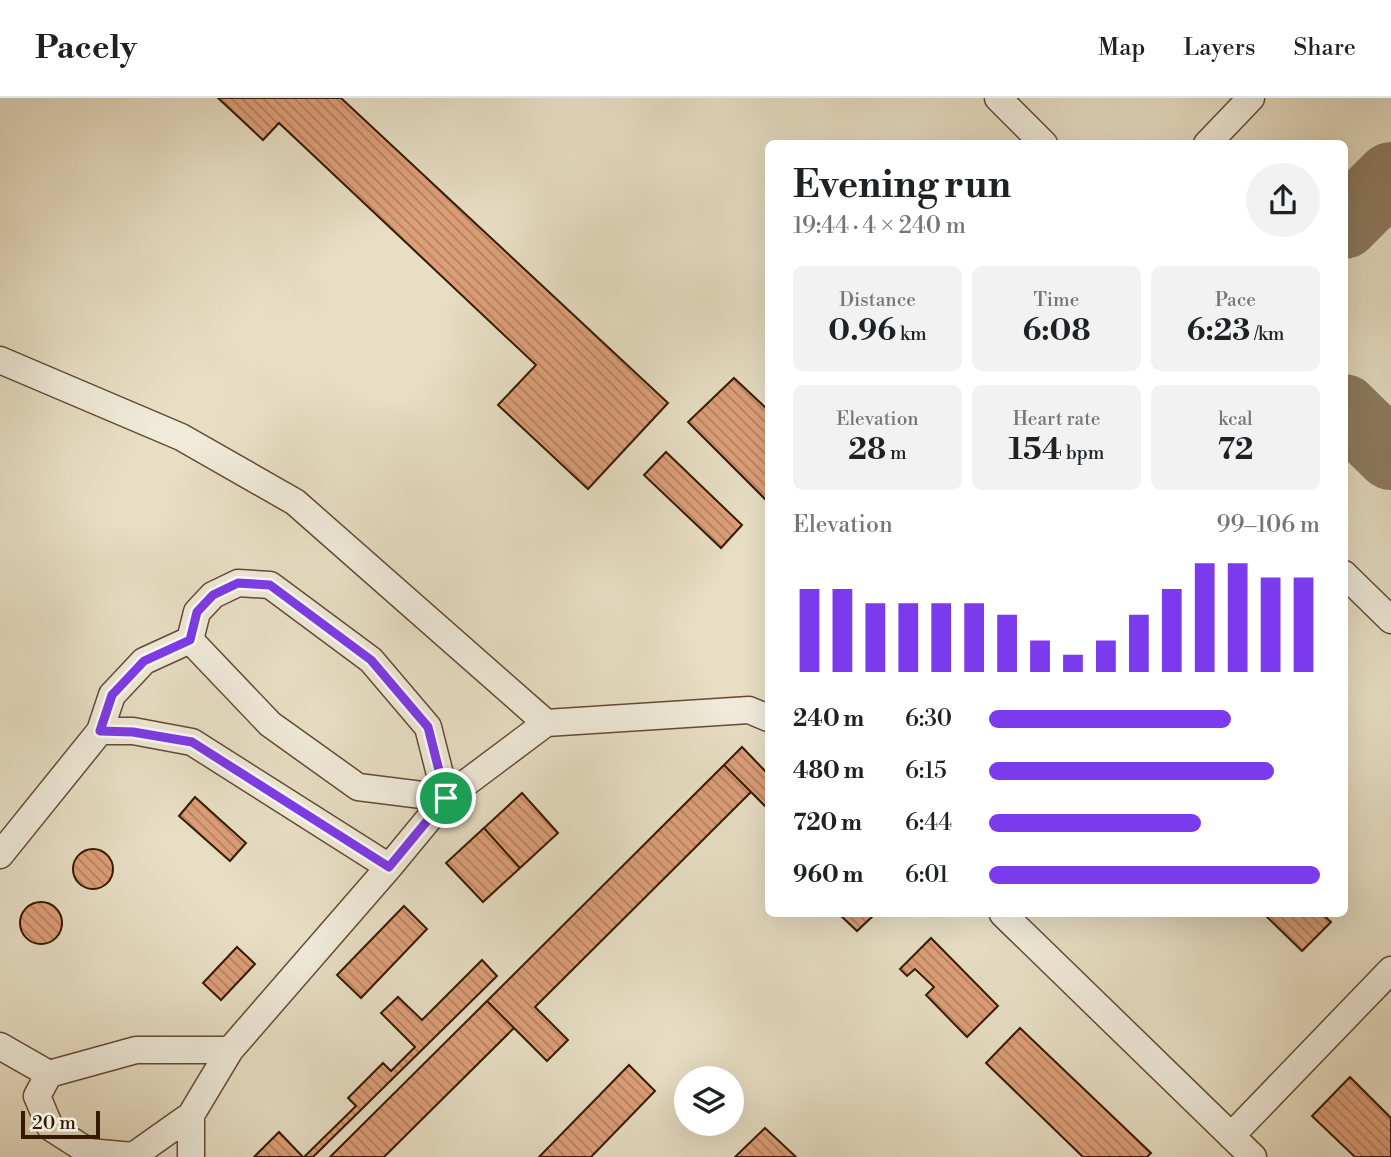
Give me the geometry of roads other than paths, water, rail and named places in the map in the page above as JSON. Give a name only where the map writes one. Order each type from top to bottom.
[{"type":"lane","points":[[998,98],[1040,140]]},
{"type":"lane","points":[[1211,140],[1251,98]]},
{"type":"lane","points":[[0,360],[181,436],[295,502],[546,723]]},
{"type":"lane","points":[[1348,578],[1391,620]]},
{"type":"lane","points":[[190,640],[197,612],[213,595],[238,583],[270,585],[371,660],[428,727],[446,798]]},
{"type":"lane","points":[[190,640],[270,724],[358,787],[446,798]]},
{"type":"lane","points":[[0,855],[100,731],[112,695],[144,661],[190,640]]},
{"type":"lane","points":[[49,1074],[37,1096],[50,1127],[89,1152],[133,1156],[191,1115],[230,1050],[446,798],[546,723],[749,710],[765,717]]},
{"type":"lane","points":[[100,731],[133,732],[192,742],[389,867]]},
{"type":"lane","points":[[1006,917],[1253,1157]]},
{"type":"lane","points":[[1231,1136],[1391,970]]},
{"type":"lane","points":[[0,1046],[49,1074],[136,1050],[230,1050]]},
{"type":"lane","points":[[191,1115],[191,1157]]}]
